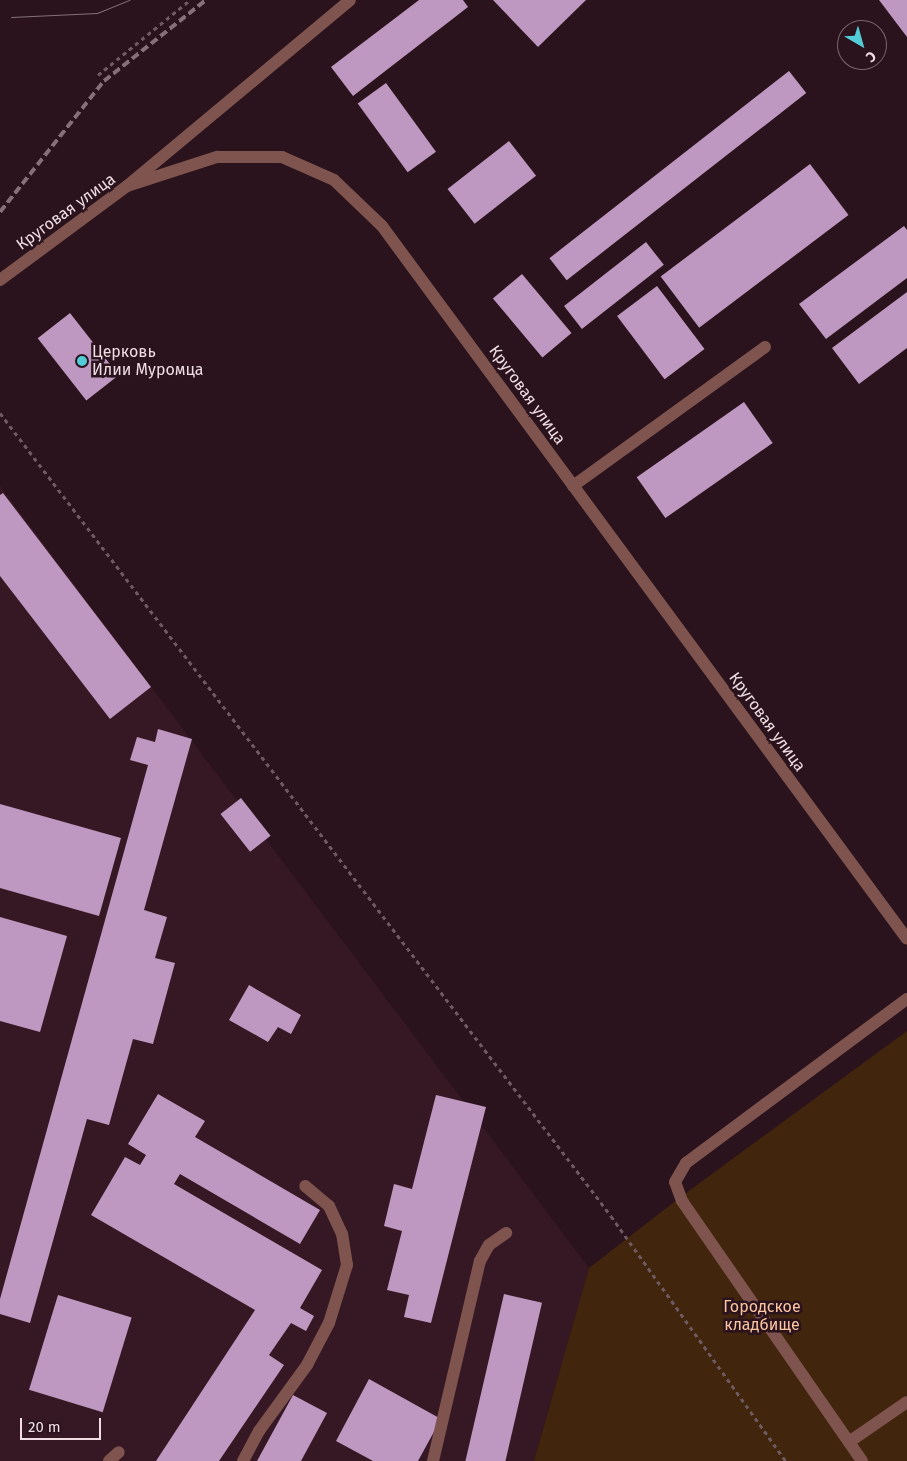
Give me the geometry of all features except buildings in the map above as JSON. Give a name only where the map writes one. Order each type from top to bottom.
[{"type":"street","points":[[127,186],[350,0]]},
{"type":"street","name":"Круговая улица","points":[[0,280],[127,186],[217,157],[282,157],[334,180],[382,226],[907,939]]},
{"type":"street","points":[[573,486],[765,347]]},
{"type":"street","points":[[862,1461],[682,1201],[675,1182],[686,1163],[907,999]]},
{"type":"street","points":[[242,1461],[259,1431],[307,1365],[329,1323],[347,1265],[342,1234],[329,1206],[305,1186]]},
{"type":"street","points":[[432,1461],[480,1261],[489,1245],[506,1233]]},
{"type":"street","points":[[849,1442],[907,1402]]},
{"type":"path","points":[[98,75],[190,0]]},
{"type":"path","points":[[0,413],[611,1216],[786,1461]]},
{"type":"shaded area","points":[[0,486],[589,1268],[534,1461],[0,1461]]},
{"type":"green space","name":"Городское кладбище","points":[[907,1031],[907,1461],[534,1461],[589,1268],[682,1196]]},
{"type":"tram line","points":[[11,17],[97,13],[129,0]]},
{"type":"railway","points":[[0,212],[104,81],[206,0]]},
{"type":"place","name":"Церковь Илии Муромца","points":[[82,361]]}]
